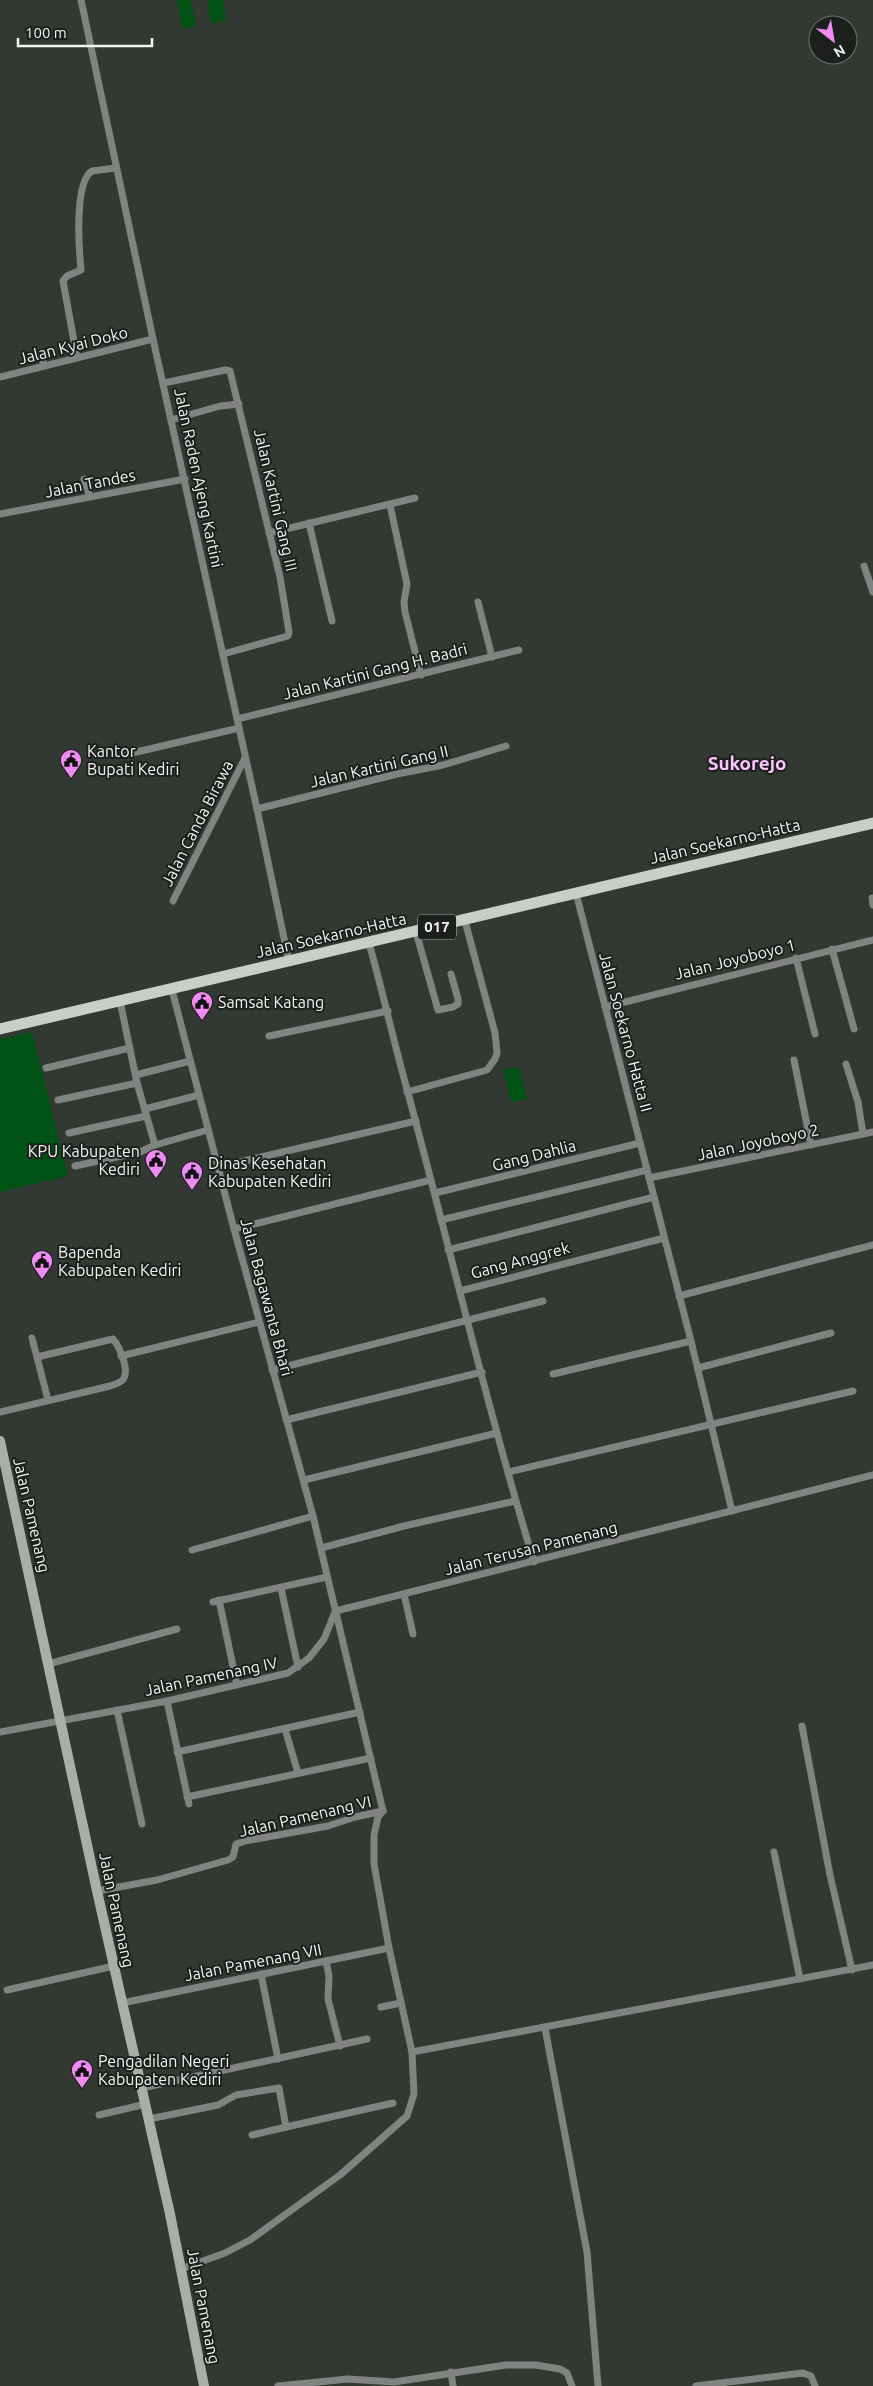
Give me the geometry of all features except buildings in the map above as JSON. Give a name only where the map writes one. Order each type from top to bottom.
[{"type":"main road","name":"Jalan Soekarno-Hatta","points":[[0,1029],[465,921],[873,823]]},
{"type":"main road","name":"Jalan Pamenang","points":[[0,1441],[4,1482],[48,1664],[97,1891],[146,2104],[204,2386]]},
{"type":"street","name":"Jalan Raden Ajeng Kartini","points":[[81,0],[289,962]]},
{"type":"street","points":[[78,358],[64,281],[67,276],[81,270],[77,229],[85,179],[92,171],[116,168]]},
{"type":"street","name":"Jalan Kyai Doko","points":[[0,377],[153,339]]},
{"type":"street","points":[[41,352],[44,366]]},
{"type":"street","name":"Jalan Kartini Gang III","points":[[164,383],[228,370],[239,404],[280,577],[290,632],[288,636],[223,654]]},
{"type":"street","points":[[171,420],[220,406],[239,404]]},
{"type":"street","points":[[84,479],[90,497]]},
{"type":"street","name":"Jalan Tandes","points":[[0,514],[185,479]]},
{"type":"street","points":[[269,532],[415,498]]},
{"type":"street","points":[[390,505],[407,584],[404,602],[405,612],[422,674]]},
{"type":"street","points":[[309,523],[332,622]]},
{"type":"street","points":[[864,566],[873,592]]},
{"type":"street","points":[[478,602],[492,656]]},
{"type":"street","name":"Jalan Kartini Gang H. Badri","points":[[237,719],[519,650]]},
{"type":"street","points":[[128,754],[239,728]]},
{"type":"street","name":"Jalan Kartini Gang II","points":[[257,809],[397,774],[443,765],[506,746]]},
{"type":"street","name":"Jalan Canda Birawa","points":[[173,901],[246,758]]},
{"type":"street","name":"Jalan Soekarno Hatta II","points":[[576,893],[698,1368],[732,1510]]},
{"type":"street","points":[[407,1092],[487,1070],[495,1059],[495,1032],[465,921]]},
{"type":"street","points":[[416,932],[438,1010],[448,1009],[458,1004],[451,974]]},
{"type":"street","name":"Jalan Joyoboyo 1","points":[[605,1007],[873,940]]},
{"type":"street","points":[[368,943],[388,1012],[448,1250],[515,1501],[534,1562]]},
{"type":"street","points":[[832,949],[854,1029]]},
{"type":"street","points":[[796,958],[815,1034]]},
{"type":"street","name":"Jalan Bagawanta Bhari","points":[[172,990],[259,1322],[304,1480],[383,1811]]},
{"type":"street","points":[[120,1002],[137,1079],[155,1145]]},
{"type":"street","points":[[269,1036],[388,1012]]},
{"type":"street","points":[[46,1068],[130,1048]]},
{"type":"street","points":[[794,1060],[811,1145]]},
{"type":"street","points":[[58,1100],[137,1079],[190,1061]]},
{"type":"street","points":[[846,1064],[858,1102],[863,1134]]},
{"type":"street","points":[[69,1133],[199,1095]]},
{"type":"street","points":[[218,1167],[416,1121]]},
{"type":"street","points":[[75,1166],[140,1152],[155,1145],[208,1130]]},
{"type":"street","name":"Jalan Joyoboyo 2","points":[[649,1178],[873,1132]]},
{"type":"street","name":"Gang Dahlia","points":[[435,1193],[640,1143]]},
{"type":"street","points":[[441,1220],[647,1170]]},
{"type":"street","points":[[234,1229],[431,1180]]},
{"type":"street","points":[[448,1250],[654,1197]]},
{"type":"street","name":"Gang Anggrek","points":[[460,1291],[664,1238]]},
{"type":"street","points":[[679,1296],[873,1245]]},
{"type":"street","points":[[272,1370],[468,1322],[543,1301]]},
{"type":"street","points":[[121,1356],[259,1322]]},
{"type":"street","points":[[698,1368],[831,1333]]},
{"type":"street","points":[[32,1338],[48,1400]]},
{"type":"street","points":[[0,1412],[110,1386],[125,1377],[125,1367],[115,1341],[108,1339],[37,1357]]},
{"type":"street","points":[[553,1374],[691,1341]]},
{"type":"street","points":[[286,1420],[482,1372]]},
{"type":"street","points":[[508,1472],[853,1391]]},
{"type":"street","points":[[304,1480],[497,1433]]},
{"type":"street","name":"Jalan Terusan Pamenang","points":[[336,1611],[873,1475]]},
{"type":"street","points":[[321,1548],[404,1526],[515,1501]]},
{"type":"street","points":[[192,1550],[313,1516]]},
{"type":"street","points":[[237,1685],[216,1601],[327,1577]]},
{"type":"street","points":[[281,1588],[298,1667]]},
{"type":"street","points":[[404,1594],[413,1634]]},
{"type":"street","name":"Jalan Pamenang IV","points":[[0,1732],[166,1701],[288,1673],[309,1658],[324,1638],[336,1611]]},
{"type":"street","points":[[48,1664],[177,1629]]},
{"type":"street","points":[[166,1701],[188,1801],[298,1773],[371,1758]]},
{"type":"street","points":[[117,1710],[142,1824]]},
{"type":"street","points":[[177,1752],[360,1712]]},
{"type":"street","points":[[802,1726],[830,1875],[852,1970]]},
{"type":"street","points":[[285,1729],[298,1773]]},
{"type":"street","points":[[181,2269],[225,2253],[250,2240],[340,2175],[407,2116],[414,2094],[412,2052],[389,1948],[374,1864],[375,1829],[378,1817],[383,1811]]},
{"type":"street","name":"Jalan Pamenang VI","points":[[97,1891],[157,1880],[228,1860],[233,1857],[236,1844],[245,1841],[328,1826],[383,1811]]},
{"type":"street","points":[[774,1852],[800,1979]]},
{"type":"street","name":"Jalan Pamenang VII","points":[[122,2003],[389,1948]]},
{"type":"street","points":[[326,1961],[329,1976],[328,1999],[340,2046]]},
{"type":"street","points":[[412,2052],[873,1965]]},
{"type":"street","points":[[7,1990],[114,1966]]},
{"type":"street","points":[[261,1974],[278,2059]]},
{"type":"street","points":[[381,2007],[401,2003]]},
{"type":"street","points":[[545,2028],[587,2252],[598,2386]]},
{"type":"street","points":[[142,2088],[367,2039]]},
{"type":"street","points":[[149,2120],[212,2107],[236,2095],[276,2087],[281,2092],[286,2127]]},
{"type":"street","points":[[252,2135],[393,2103]]},
{"type":"street","points":[[99,2115],[146,2104]]},
{"type":"street","points":[[278,2386],[325,2380],[358,2383],[394,2382],[506,2365],[536,2365],[567,2373],[572,2386]]},
{"type":"street","points":[[451,2372],[453,2386]]},
{"type":"street","points":[[696,2386],[804,2373],[811,2376],[815,2386]]},
{"type":"green space","points":[[177,0],[191,0],[196,26],[182,29]]},
{"type":"green space","points":[[207,0],[223,0],[226,21],[211,23]]},
{"type":"green space","points":[[32,1032],[68,1176],[0,1192],[0,1039]]},
{"type":"green space","points":[[519,1067],[527,1099],[511,1102],[503,1070]]},
{"type":"place","name":"Kantor Bupati Kediri","points":[[71,779]]},
{"type":"place","name":"Samsat Katang","points":[[202,1021]]},
{"type":"place","name":"KPU Kabupaten Kediri","points":[[156,1179]]},
{"type":"place","name":"Dinas Kesehatan Kabupaten Kediri","points":[[192,1191]]},
{"type":"place","name":"Bapenda Kabupaten Kediri","points":[[42,1280]]},
{"type":"place","name":"Pengadilan Negeri Kabupaten Kediri","points":[[82,2089]]},
{"type":"district","name":"Sukorejo","points":[[747,763]]}]
